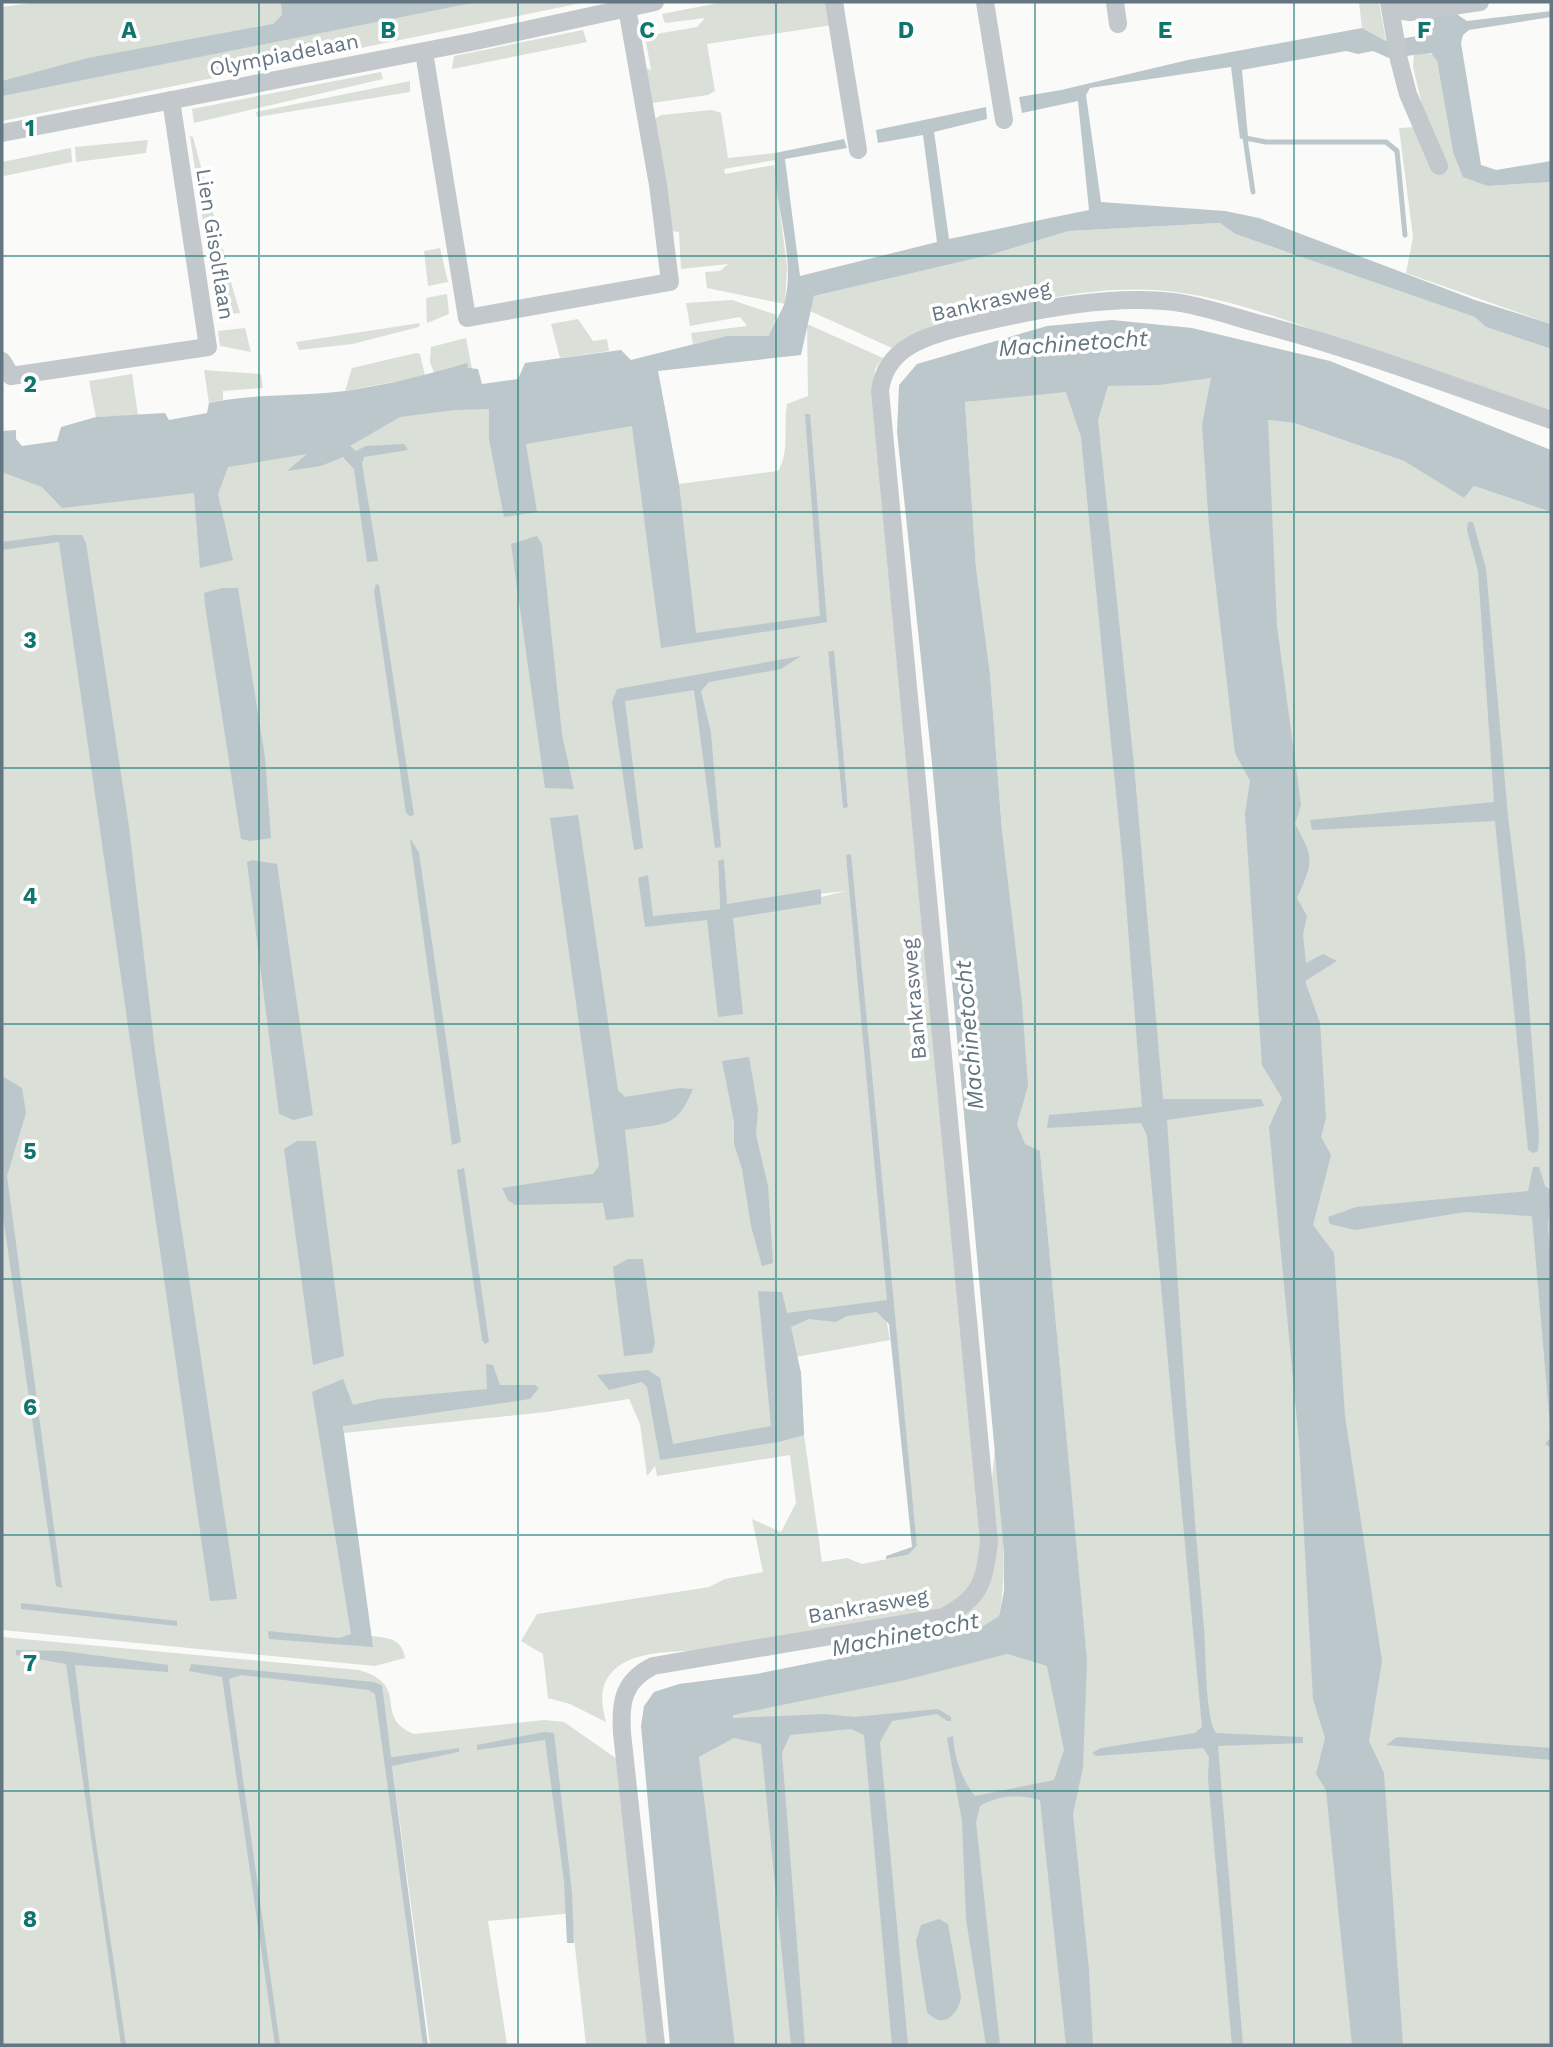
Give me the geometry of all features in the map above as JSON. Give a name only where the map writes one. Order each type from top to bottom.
[{"type":"street","name":"Olympiadelaan","points":[[2,133],[424,52],[655,2]]},
{"type":"street","points":[[834,2],[858,150]]},
{"type":"street","points":[[985,2],[1004,120]]},
{"type":"street","points":[[1115,2],[1118,24]]},
{"type":"street","points":[[1439,166],[1408,94],[1390,5],[1410,12],[1480,2]]},
{"type":"street","points":[[424,52],[467,318],[670,282],[658,185],[627,8]]},
{"type":"street","name":"Lien Gisolflaan","points":[[2,361],[11,376],[208,347],[171,100]]},
{"type":"street","name":"Bankrasweg","points":[[656,2045],[623,1743],[621,1707],[625,1688],[642,1671],[653,1666],[943,1617],[969,1603],[981,1583],[989,1542],[899,603],[880,391],[881,375],[892,357],[910,346],[980,323],[1089,304],[1181,303],[1317,339],[1551,420]]},
{"type":"shaded area","points":[[37,2],[586,2],[2,121],[2,7]]},
{"type":"shaded area","points":[[724,2],[827,2],[832,25],[707,44],[715,91],[708,95],[652,103],[645,68],[651,70],[645,36],[697,27],[705,18],[665,23],[662,14]]},
{"type":"shaded area","points":[[1359,2],[1379,2],[1386,41],[1362,28]]},
{"type":"shaded area","points":[[583,30],[587,42],[452,69],[454,56]]},
{"type":"shaded area","points":[[1426,52],[1435,56],[1437,61],[1453,152],[1488,186],[1551,182],[1551,324],[1406,273],[1413,237],[1399,128],[1416,127],[1429,134],[1413,67],[1414,54]]},
{"type":"shaded area","points":[[381,72],[383,79],[194,123],[192,109]]},
{"type":"shaded area","points":[[410,81],[410,92],[257,117],[256,112]]},
{"type":"shaded area","points":[[712,110],[721,113],[728,158],[775,153],[775,160],[724,169],[725,174],[774,165],[787,267],[785,304],[707,288],[705,272],[720,271],[728,264],[681,269],[679,232],[671,231],[653,120],[661,115]]},
{"type":"shaded area","points":[[190,136],[193,137],[215,220],[203,221]]},
{"type":"shaded area","points":[[148,140],[146,153],[76,162],[75,147]]},
{"type":"shaded area","points":[[71,148],[72,162],[4,176],[2,162]]},
{"type":"shaded area","points":[[1220,223],[1235,234],[1476,317],[1486,327],[1551,349],[1551,414],[1276,317],[1228,302],[1179,292],[1122,290],[1054,297],[987,313],[892,348],[810,311],[814,296],[990,255],[1069,231]]},
{"type":"shaded area","points":[[204,232],[218,233],[228,267],[211,268]]},
{"type":"shaded area","points":[[440,248],[448,282],[428,286],[424,251]]},
{"type":"shaded area","points":[[230,279],[240,313],[217,315],[212,283]]},
{"type":"shaded area","points":[[447,294],[449,314],[427,323],[426,298]]},
{"type":"shaded area","points":[[732,300],[777,315],[769,336],[726,336],[693,344],[691,333],[747,326],[740,317],[690,326],[686,303]]},
{"type":"shaded area","points":[[578,319],[593,341],[607,339],[609,351],[560,358],[551,324]]},
{"type":"shaded area","points":[[420,323],[419,327],[352,344],[299,350],[296,342]]},
{"type":"shaded area","points":[[807,324],[883,358],[875,369],[872,391],[981,1541],[976,1569],[969,1587],[956,1600],[931,1614],[751,1645],[657,1653],[631,1659],[613,1671],[605,1684],[602,1698],[606,1722],[570,1704],[548,1698],[543,1654],[521,1641],[537,1614],[709,1587],[725,1579],[763,1572],[752,1519],[781,1532],[796,1503],[790,1455],[657,1476],[655,1466],[647,1476],[640,1424],[629,1399],[546,1412],[344,1433],[343,1425],[513,1400],[342,1421],[371,1636],[397,1643],[401,1646],[405,1658],[375,1666],[2,1630],[2,464],[659,377],[679,484],[778,471],[784,456],[787,404],[808,396]],"holes":[[[833,650],[848,807],[843,809],[828,653]],[[701,692],[711,732],[719,828],[715,845],[695,694]],[[724,859],[726,904],[846,891],[780,907],[664,915],[720,909],[718,862]],[[890,1278],[917,1546],[908,1555],[862,1564],[847,1558],[822,1562],[804,1435],[801,1373],[796,1357],[890,1340],[886,1318]]]},
{"type":"shaded area","points":[[245,328],[251,352],[220,346],[218,331]]},
{"type":"shaded area","points":[[466,338],[472,369],[436,378],[430,362],[431,347]]},
{"type":"shaded area","points":[[420,354],[425,376],[345,391],[352,368]]},
{"type":"shaded area","points":[[204,370],[261,374],[263,388],[223,391],[223,400],[209,403]]},
{"type":"shaded area","points":[[132,374],[138,415],[96,417],[89,381]]},
{"type":"shaded area","points":[[1212,378],[1268,420],[1294,423],[1404,461],[1464,498],[1474,486],[1551,512],[1551,2045],[735,2045],[699,1757],[734,1738],[733,1714],[1007,1654],[1047,1666],[1087,1665],[1040,1152],[1025,1145],[1017,1124],[1002,831],[990,674],[976,567],[965,402]]},
{"type":"shaded area","points":[[995,1448],[1004,1553],[999,1616],[975,1631],[911,1639],[891,1647],[865,1639],[980,1600],[992,1576],[991,1490]]},
{"type":"shaded area","points":[[2,1637],[359,1670],[384,1684],[395,1719],[414,1734],[544,1720],[564,1722],[617,1759],[649,2045],[586,2045],[571,1911],[564,1914],[488,1921],[507,2045],[430,2045],[392,1765],[459,1752],[459,1748],[391,1757],[388,1736],[427,2045],[2,2045]]},
{"type":"water","points":[[281,2],[477,2],[2,96],[2,81],[88,58],[273,24],[282,15]]},
{"type":"water","points":[[1428,2],[1455,2],[1458,15],[1467,21],[1551,11],[1551,17],[1469,30],[1463,35],[1461,43],[1481,165],[1496,170],[1551,161],[1551,182],[1488,186],[1463,177],[1453,152],[1437,61],[1431,53],[1389,58],[1373,51],[1358,54],[1346,51],[1242,70],[1248,137],[1240,139],[1231,67],[1090,88],[1086,95],[1101,202],[1225,211],[1259,218],[1475,300],[1551,324],[1551,349],[1486,327],[1475,317],[1235,234],[1220,223],[1069,231],[990,255],[814,296],[801,355],[658,371],[679,484],[696,633],[820,616],[805,414],[810,414],[827,622],[661,648],[632,426],[526,444],[537,512],[504,517],[489,439],[489,409],[454,410],[400,417],[350,446],[356,451],[366,446],[404,444],[408,450],[364,457],[362,464],[378,561],[367,562],[354,469],[343,457],[321,466],[287,471],[307,454],[228,467],[218,494],[233,560],[200,568],[194,493],[62,508],[42,487],[2,472],[2,431],[16,430],[16,439],[22,446],[57,441],[61,427],[96,417],[165,413],[169,420],[207,413],[209,403],[345,391],[467,363],[468,368],[478,369],[482,384],[518,379],[525,363],[621,350],[631,360],[726,336],[769,336],[784,304],[788,283],[775,153],[844,139],[847,148],[785,159],[800,276],[937,242],[923,135],[878,143],[876,130],[986,107],[987,119],[934,132],[949,239],[1089,210],[1078,101],[1022,113],[1019,97],[1061,90],[1188,60],[1362,28],[1386,41],[1424,35],[1431,25]]},
{"type":"water","name":"Machinetocht","points":[[1112,320],[1192,328],[1330,361],[1551,450],[1551,512],[1474,486],[1464,498],[1404,461],[1294,423],[1268,420],[1277,626],[1301,805],[1295,824],[1310,861],[1297,898],[1307,916],[1303,934],[1306,963],[1323,954],[1337,961],[1305,981],[1320,1023],[1326,1118],[1321,1137],[1331,1155],[1313,1225],[1334,1253],[1345,1416],[1382,1661],[1369,1741],[1384,1773],[1403,2045],[1352,2045],[1326,1790],[1316,1774],[1325,1738],[1313,1699],[1299,1442],[1269,1127],[1282,1098],[1262,1065],[1245,814],[1250,781],[1235,753],[1209,526],[1202,425],[1211,378],[1158,385],[1108,386],[1098,420],[1134,765],[1163,1099],[1261,1099],[1264,1106],[1167,1120],[1193,1502],[1212,1725],[1216,1733],[1303,1737],[1303,1743],[1218,1746],[1243,2045],[1232,2045],[1208,1778],[1209,1757],[1203,1748],[1096,1756],[1092,1753],[1101,1748],[1195,1733],[1202,1727],[1147,1136],[1141,1123],[1047,1128],[1049,1115],[1142,1107],[1123,864],[1081,437],[1066,392],[965,402],[976,567],[990,674],[1002,831],[1022,1003],[1028,1086],[1017,1124],[1025,1144],[1040,1151],[1087,1660],[1083,1767],[1073,1814],[1089,1970],[1093,2045],[1066,2045],[1040,1800],[1017,1796],[980,1806],[976,1822],[1000,2045],[986,2045],[966,1919],[962,1821],[947,1738],[953,1736],[959,1768],[975,1796],[1054,1780],[1064,1750],[1047,1666],[1007,1654],[905,1680],[733,1715],[733,1718],[825,1714],[854,1717],[938,1709],[951,1717],[951,1721],[937,1714],[892,1721],[880,1742],[908,2045],[892,2045],[864,1735],[851,1729],[790,1735],[782,1753],[805,2045],[791,2045],[761,1744],[734,1738],[699,1757],[735,2045],[670,2045],[641,1726],[644,1706],[654,1692],[679,1684],[756,1674],[891,1647],[911,1639],[975,1631],[999,1616],[1004,1591],[1004,1553],[932,763],[897,432],[899,385],[917,364],[1047,326]]},
{"type":"water","points":[[1468,522],[1473,522],[1486,569],[1508,816],[1525,955],[1539,1135],[1538,1151],[1533,1153],[1528,1150],[1495,821],[1312,830],[1310,820],[1494,802],[1478,571],[1467,530]]},
{"type":"water","points":[[54,535],[82,535],[86,543],[129,827],[155,1051],[237,1599],[210,1601],[59,542],[2,550],[2,542]]},
{"type":"water","points":[[537,536],[542,544],[562,735],[574,789],[545,788],[511,544]]},
{"type":"water","points":[[376,584],[379,585],[414,815],[410,816],[406,813],[374,591]]},
{"type":"water","points":[[222,588],[238,588],[265,758],[271,838],[250,841],[241,839],[204,593]]},
{"type":"water","points":[[834,650],[848,807],[843,809],[828,652]]},
{"type":"water","points":[[801,656],[781,669],[709,682],[701,691],[711,732],[721,847],[715,848],[694,690],[625,701],[643,848],[634,850],[612,702],[617,689]]},
{"type":"water","points":[[578,815],[618,1090],[625,1097],[680,1088],[693,1089],[687,1102],[674,1118],[659,1125],[625,1130],[634,1217],[606,1220],[603,1203],[515,1205],[508,1200],[502,1188],[593,1174],[599,1166],[550,818]]},
{"type":"water","points":[[410,838],[419,853],[461,1142],[452,1145]]},
{"type":"water","points":[[851,854],[917,1546],[908,1555],[886,1559],[886,1556],[912,1547],[889,1324],[877,1312],[847,1316],[836,1322],[809,1319],[791,1327],[801,1373],[804,1435],[779,1442],[660,1460],[647,1387],[642,1382],[609,1390],[597,1375],[648,1370],[660,1378],[673,1444],[771,1426],[758,1291],[782,1292],[787,1313],[887,1300],[846,855]]},
{"type":"water","points":[[724,859],[727,904],[821,889],[821,904],[733,918],[743,1014],[718,1017],[707,920],[645,927],[638,878],[648,875],[653,916],[720,909],[718,861]]},
{"type":"water","points":[[253,860],[277,864],[313,1115],[294,1120],[279,1114],[247,862]]},
{"type":"water","points":[[749,1057],[758,1109],[756,1135],[768,1186],[773,1263],[762,1266],[751,1226],[742,1169],[734,1144],[734,1122],[722,1061]]},
{"type":"water","points":[[2,1076],[22,1088],[26,1113],[7,1176],[62,1588],[56,1586],[2,1209]]},
{"type":"water","points":[[297,1141],[316,1141],[344,1356],[313,1365],[284,1149]]},
{"type":"water","points":[[1533,1167],[1539,1167],[1545,1186],[1551,1190],[1548,1226],[1551,1262],[1551,1437],[1532,1216],[1465,1212],[1355,1230],[1330,1224],[1328,1217],[1356,1207],[1528,1191]]},
{"type":"water","points":[[464,1168],[489,1342],[485,1344],[482,1340],[457,1170]]},
{"type":"water","points":[[628,1259],[643,1259],[655,1343],[652,1353],[624,1356],[613,1267]]},
{"type":"water","points":[[486,1364],[493,1365],[500,1385],[535,1385],[539,1388],[530,1399],[343,1426],[373,1647],[269,1639],[268,1631],[339,1638],[351,1634],[312,1392],[343,1379],[353,1405],[379,1399],[487,1389]]},
{"type":"water","points":[[1551,1437],[1551,1448],[1545,1444]]},
{"type":"water","points":[[21,1603],[177,1621],[177,1626],[21,1609]]},
{"type":"water","points":[[16,1650],[63,1651],[168,1665],[168,1672],[75,1665],[94,1829],[126,2045],[121,2045],[66,1664],[16,1655]]},
{"type":"water","points":[[191,1664],[373,1682],[382,1685],[391,1757],[459,1748],[459,1752],[392,1766],[428,2045],[423,2045],[375,1694],[369,1690],[241,1675],[229,1679],[280,2045],[275,2045],[222,1677],[189,1671]]},
{"type":"water","points":[[544,1732],[554,1733],[572,1893],[574,1943],[567,1943],[564,1881],[545,1740],[477,1750],[477,1745]]},
{"type":"water","points":[[1397,1737],[1551,1748],[1551,1760],[1386,1745]]},
{"type":"water","points":[[939,1919],[948,1924],[961,1997],[957,2009],[944,2020],[939,2020],[927,2012],[916,1941],[921,1925]]},
{"type":"waterway","points":[[1253,192],[1245,138],[1266,142],[1386,142],[1397,151],[1405,235]]}]
